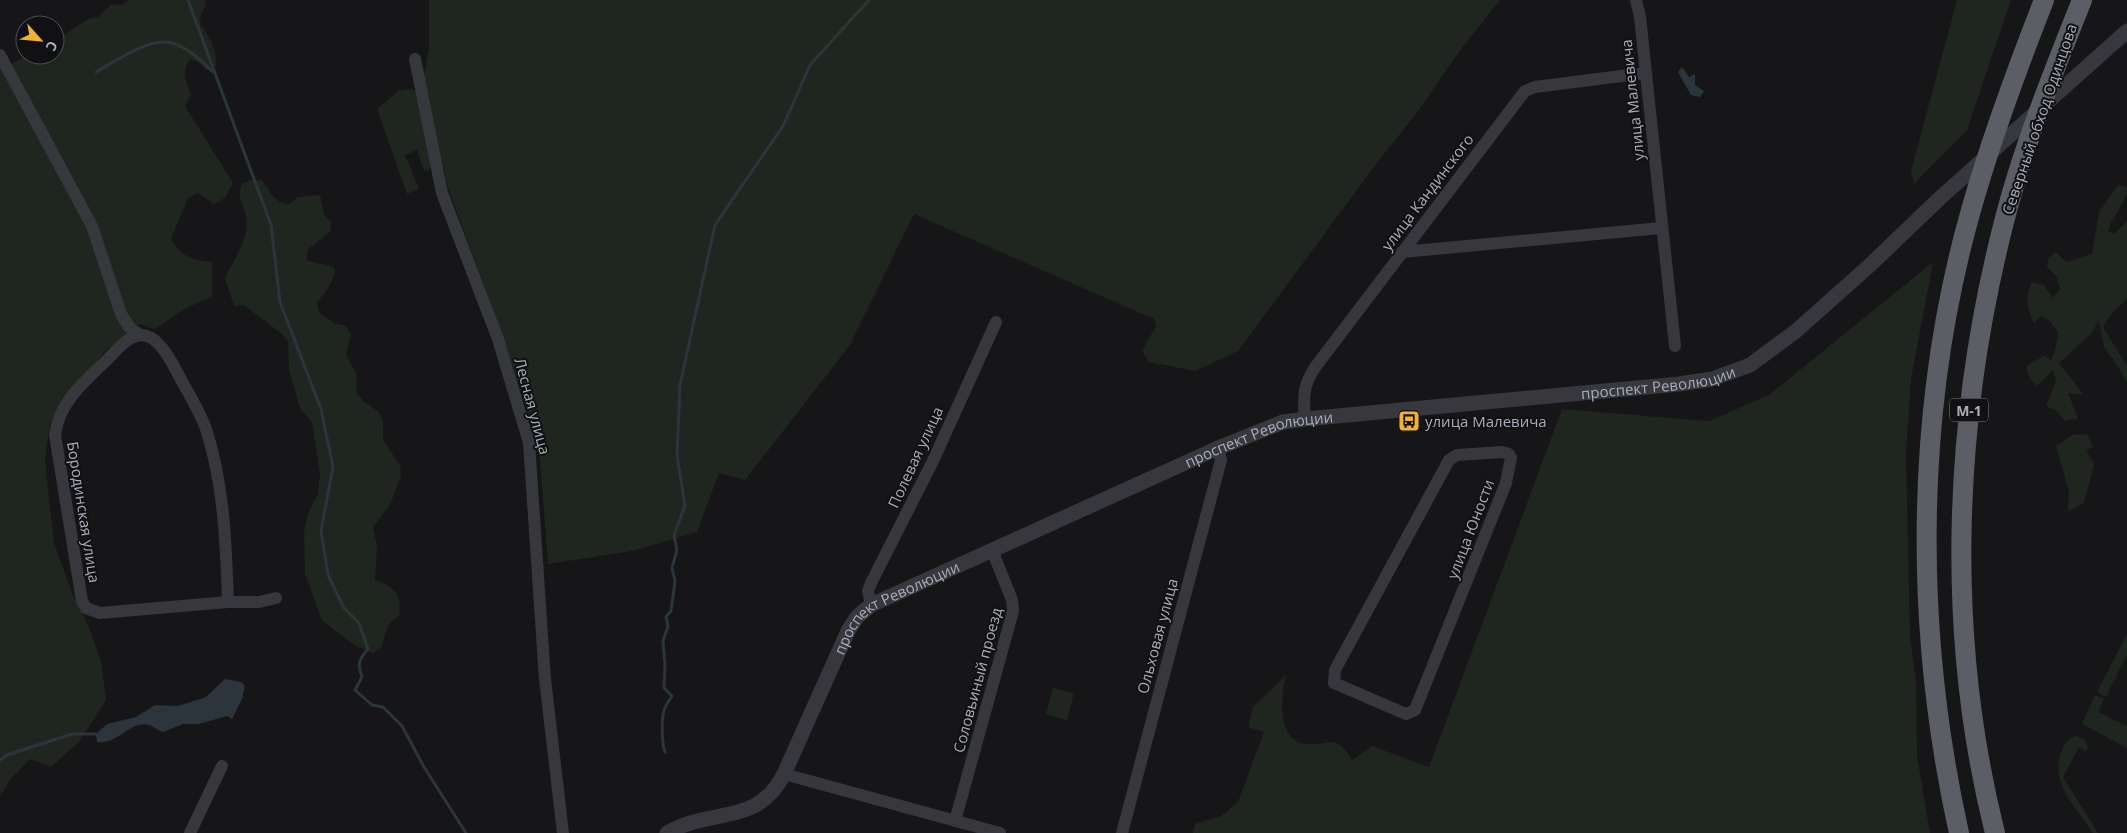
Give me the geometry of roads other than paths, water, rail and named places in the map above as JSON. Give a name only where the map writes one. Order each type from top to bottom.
[{"type":"highway","name":"М-1","points":[[1959,833],[1944,756],[1933,679],[1927,550],[1931,439],[1945,332],[1970,212],[1992,143],[2044,0]]},
{"type":"highway","name":"Северный обход Одинцова","points":[[1995,833],[1975,733],[1967,666],[1962,550],[1966,442],[1979,338],[2004,221],[2021,163],[2082,0]]},
{"type":"street","name":"улица Малевича","points":[[1636,0],[1640,17],[1675,346]]},
{"type":"street","name":"проспект Революции","points":[[667,833],[679,826],[748,810],[771,796],[784,774],[848,630],[857,617],[871,605],[1218,448],[1283,422],[1582,394],[1712,379],[1750,365],[1796,331],[1852,282],[1940,198],[2127,31]]},
{"type":"street","points":[[0,55],[92,226],[121,314],[129,327],[140,335],[149,336],[157,342],[172,362],[206,429],[218,482],[224,526],[228,602]]},
{"type":"street","name":"Лесная улица","points":[[415,59],[442,193],[498,339],[529,443],[545,679],[563,833]]},
{"type":"street","name":"улица Кандинского","points":[[1305,419],[1302,394],[1307,379],[1525,91],[1645,73]]},
{"type":"street","points":[[1402,252],[1661,228]]},
{"type":"street","name":"Полевая улица","points":[[871,605],[868,591],[871,583],[927,474],[996,322]]},
{"type":"street","name":"Бородинская улица","points":[[140,335],[121,346],[80,386],[60,413],[57,424],[55,435],[82,601],[86,608],[100,613],[228,602],[259,602],[276,598]]},
{"type":"street","name":"Ольховая улица","points":[[1122,833],[1220,460],[1218,448]]},
{"type":"street","name":"улица Юности","points":[[1502,452],[1509,454],[1512,458],[1506,483],[1419,703],[1411,713],[1406,714],[1334,683],[1335,670],[1359,628],[1448,460],[1457,455],[1502,452]]},
{"type":"street","name":"Соловьиный проезд","points":[[955,821],[1013,611],[1012,600],[992,550]]},
{"type":"street","points":[[190,833],[222,766]]},
{"type":"street","points":[[784,774],[1000,833]]},
{"type":"waterway","points":[[188,0],[271,225],[280,302],[321,409],[333,467],[321,531],[328,575],[344,608],[359,623],[368,649],[360,662],[362,677],[355,690],[372,705],[383,707],[402,726],[424,767],[466,833]]},
{"type":"waterway","points":[[665,752],[662,732],[663,715],[665,707],[672,696],[664,688],[663,641],[668,626],[666,617],[671,611],[675,581],[672,568],[677,550],[674,535],[685,506],[677,455],[680,385],[715,225],[783,126],[810,65],[869,0]]},
{"type":"waterway","points":[[96,72],[132,52],[162,42],[171,43],[183,48],[213,72]]},
{"type":"waterway","points":[[0,760],[7,755],[72,734],[96,734]]},
{"type":"place","name":"улица Малевича","points":[[1409,421]]}]
